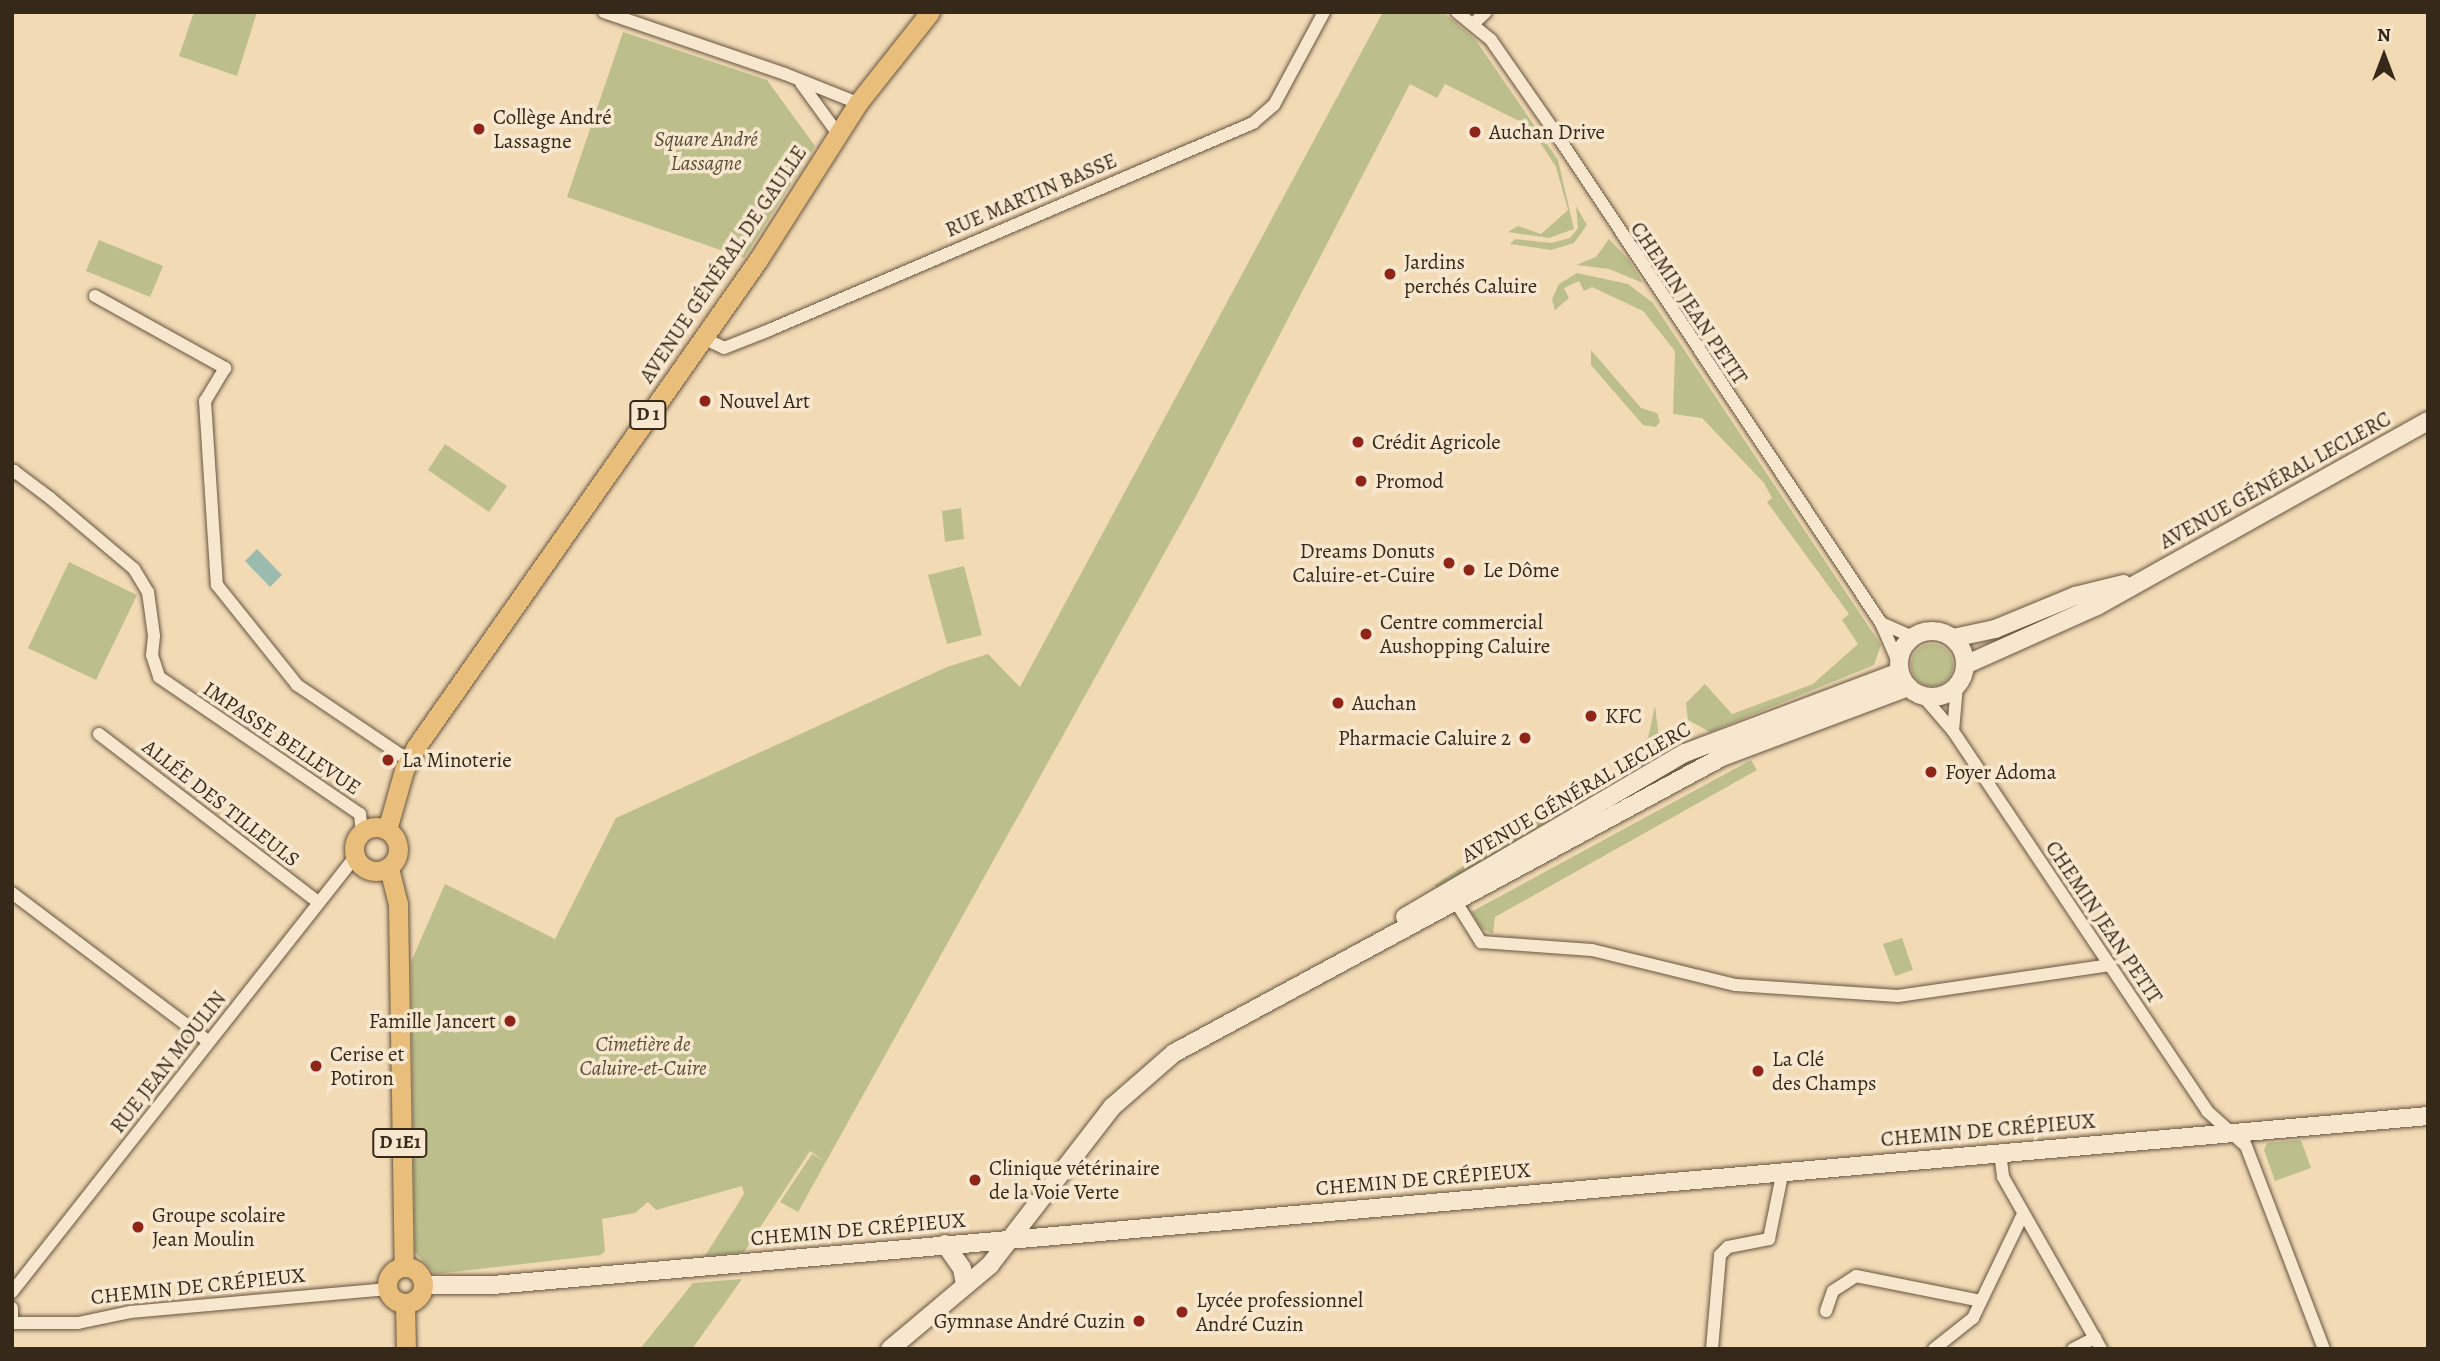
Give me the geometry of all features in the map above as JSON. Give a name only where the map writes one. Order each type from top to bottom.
[{"type":"main road","name":"AVENUE GÉNÉRAL DE GAULLE","points":[[387,830],[408,760],[703,338],[858,103],[930,12]]},
{"type":"main road","name":"AVENUE GÉNÉRAL LECLERC","points":[[1965,665],[2083,612],[2428,421]]},
{"type":"main road","name":"AVENUE GÉNÉRAL LECLERC","points":[[1953,638],[1995,629],[2075,596],[2144,578]]},
{"type":"main road","points":[[1930,630],[1953,638],[1965,665],[1958,685],[1940,696],[1907,679],[1912,637],[1930,630]]},
{"type":"main road","name":"AVENUE GÉNÉRAL LECLERC","points":[[890,1349],[990,1265],[1089,1133],[1146,1074],[1199,1037],[1452,897],[1722,757],[1907,679]]},
{"type":"main road","points":[[374,827],[387,830],[399,850],[389,868],[369,871],[355,857],[354,843],[362,832],[374,827]]},
{"type":"main road","name":"D 1E1","points":[[389,868],[398,903],[404,1267]]},
{"type":"main road","name":"CHEMIN DE CRÉPIEUX","points":[[423,1286],[493,1285],[1783,1170],[2428,1116]]},
{"type":"main road","points":[[945,1244],[962,1268],[965,1286]]},
{"type":"main road","points":[[404,1267],[415,1270],[423,1286],[420,1296],[405,1303],[394,1299],[388,1289],[391,1275],[404,1267]]},
{"type":"main road","points":[[405,1303],[406,1349]]},
{"type":"street","points":[[604,12],[785,74],[800,83],[858,103]]},
{"type":"street","name":"RUE MARTIN BASSE","points":[[703,338],[724,348],[1253,123],[1274,105],[1324,12]]},
{"type":"street","name":"CHEMIN JEAN PETIT","points":[[1457,12],[1474,23],[1491,40],[1881,623],[1907,679],[1953,731],[2109,965],[2226,1132],[2246,1146],[2324,1349]]},
{"type":"street","points":[[1474,23],[1486,12]]},
{"type":"street","points":[[800,83],[838,134]]},
{"type":"street","points":[[96,296],[225,368],[205,401],[217,585],[297,685],[408,760]]},
{"type":"street","name":"IMPASSE BELLEVUE","points":[[13,471],[134,569],[148,592],[153,667],[167,684],[360,814],[362,832]]},
{"type":"street","points":[[1881,623],[1912,637]]},
{"type":"street","points":[[1953,731],[1958,685]]},
{"type":"street","name":"ALLÉE DES TILLEULS","points":[[99,734],[319,903]]},
{"type":"street","name":"RUE JEAN MOULIN","points":[[12,1292],[355,857]]},
{"type":"street","points":[[12,893],[208,1041]]},
{"type":"street","points":[[1452,897],[1480,942],[1592,950],[1736,985],[1898,996],[2109,965]]},
{"type":"street","points":[[2000,1152],[2003,1177],[2098,1343],[2073,1349]]},
{"type":"street","points":[[1712,1349],[1722,1251],[1769,1239],[1783,1170]]},
{"type":"street","points":[[1939,1346],[1961,1329],[1981,1301],[2023,1214]]},
{"type":"street","points":[[1826,1311],[1833,1291],[1856,1276],[1981,1301]]},
{"type":"street","name":"CHEMIN DE CRÉPIEUX","points":[[12,1322],[78,1323],[130,1312],[388,1289]]},
{"type":"street","points":[[12,1308],[12,1322]]},
{"type":"green space","points":[[194,12],[257,12],[237,76],[179,56]]},
{"type":"green space","name":"Cimetière de Caluire-et-Cuire","points":[[1383,12],[1443,12],[1475,39],[1558,160],[1574,229],[1549,238],[1508,232],[1518,226],[1541,234],[1568,210],[1556,167],[1524,118],[1521,122],[1445,84],[1437,98],[1410,84],[1195,498],[798,1212],[780,1202],[812,1154],[824,1161],[810,1151],[744,1252],[705,1256],[744,1194],[742,1186],[656,1210],[648,1202],[635,1213],[602,1219],[605,1251],[601,1255],[435,1274],[415,1252],[411,962],[445,884],[555,939],[616,818],[947,667],[988,654],[1020,687]]},
{"type":"green space","name":"Square André Lassagne","points":[[623,32],[767,80],[815,146],[744,258],[567,197]]},
{"type":"green space","points":[[1576,206],[1587,225],[1574,243],[1551,250],[1510,244],[1515,239],[1551,243],[1570,238],[1578,228]]},
{"type":"green space","points":[[1609,239],[1629,260],[1643,283],[1609,269],[1576,265],[1596,257]]},
{"type":"green space","points":[[99,240],[163,266],[150,297],[86,271]]},
{"type":"green space","points":[[1577,273],[1628,284],[1653,303],[1881,645],[1874,665],[1710,732],[1688,720],[1686,703],[1705,684],[1732,714],[1813,684],[1858,644],[1842,620],[1849,614],[1767,502],[1772,498],[1764,483],[1702,418],[1673,414],[1675,351],[1643,311],[1592,287],[1584,291],[1579,281],[1564,288],[1569,298],[1555,310],[1552,299],[1559,284]]},
{"type":"green space","points":[[1591,350],[1641,408],[1657,413],[1660,422],[1655,427],[1643,425],[1591,365]]},
{"type":"green space","points":[[445,444],[507,486],[489,512],[428,470]]},
{"type":"green space","points":[[961,508],[964,539],[945,542],[942,511]]},
{"type":"green space","points":[[69,562],[137,595],[96,680],[28,648]]},
{"type":"green space","points":[[964,566],[982,635],[947,644],[928,575]]},
{"type":"green space","points":[[1932,644],[1947,650],[1953,665],[1947,680],[1932,686],[1917,680],[1911,665],[1917,650]]},
{"type":"green space","points":[[1655,706],[1659,739],[1653,759],[1437,888],[1434,885],[1629,761],[1648,738]]},
{"type":"green space","points":[[1751,760],[1757,770],[1495,917],[1493,934],[1482,929],[1471,912]]},
{"type":"green space","points":[[1902,938],[1913,970],[1895,976],[1883,944]]},
{"type":"green space","points":[[2301,1140],[2311,1168],[2275,1181],[2264,1150],[2267,1143]]},
{"type":"green space","points":[[742,1279],[692,1349],[640,1349],[693,1283]]},
{"type":"shaded area","points":[[257,549],[282,575],[270,587],[245,561]]},
{"type":"place","name":"Collège André Lassagne","points":[[479,129]]},
{"type":"place","name":"Auchan Drive","points":[[1475,132]]},
{"type":"place","name":"Jardins perchés Caluire","points":[[1390,274]]},
{"type":"place","name":"Nouvel Art","points":[[705,401]]},
{"type":"place","name":"Crédit Agricole","points":[[1358,442]]},
{"type":"place","name":"Promod","points":[[1361,481]]},
{"type":"place","name":"Dreams Donuts Caluire-et-Cuire","points":[[1449,563]]},
{"type":"place","name":"Le Dôme","points":[[1469,570]]},
{"type":"place","name":"Centre commercial Aushopping Caluire","points":[[1366,634]]},
{"type":"place","name":"Auchan","points":[[1338,703]]},
{"type":"place","name":"KFC","points":[[1591,716]]},
{"type":"place","name":"Pharmacie Caluire 2","points":[[1525,738]]},
{"type":"place","name":"La Minoterie","points":[[388,760]]},
{"type":"place","name":"Foyer Adoma","points":[[1931,772]]},
{"type":"place","name":"Famille Jancert","points":[[510,1021]]},
{"type":"place","name":"Cerise et Potiron","points":[[316,1066]]},
{"type":"place","name":"La Clé des Champs","points":[[1758,1071]]},
{"type":"place","name":"Clinique vétérinaire de la Voie Verte","points":[[975,1180]]},
{"type":"place","name":"Groupe scolaire Jean Moulin","points":[[138,1227]]},
{"type":"place","name":"Lycée professionnel André Cuzin","points":[[1182,1312]]},
{"type":"place","name":"Gymnase André Cuzin","points":[[1139,1321]]}]
